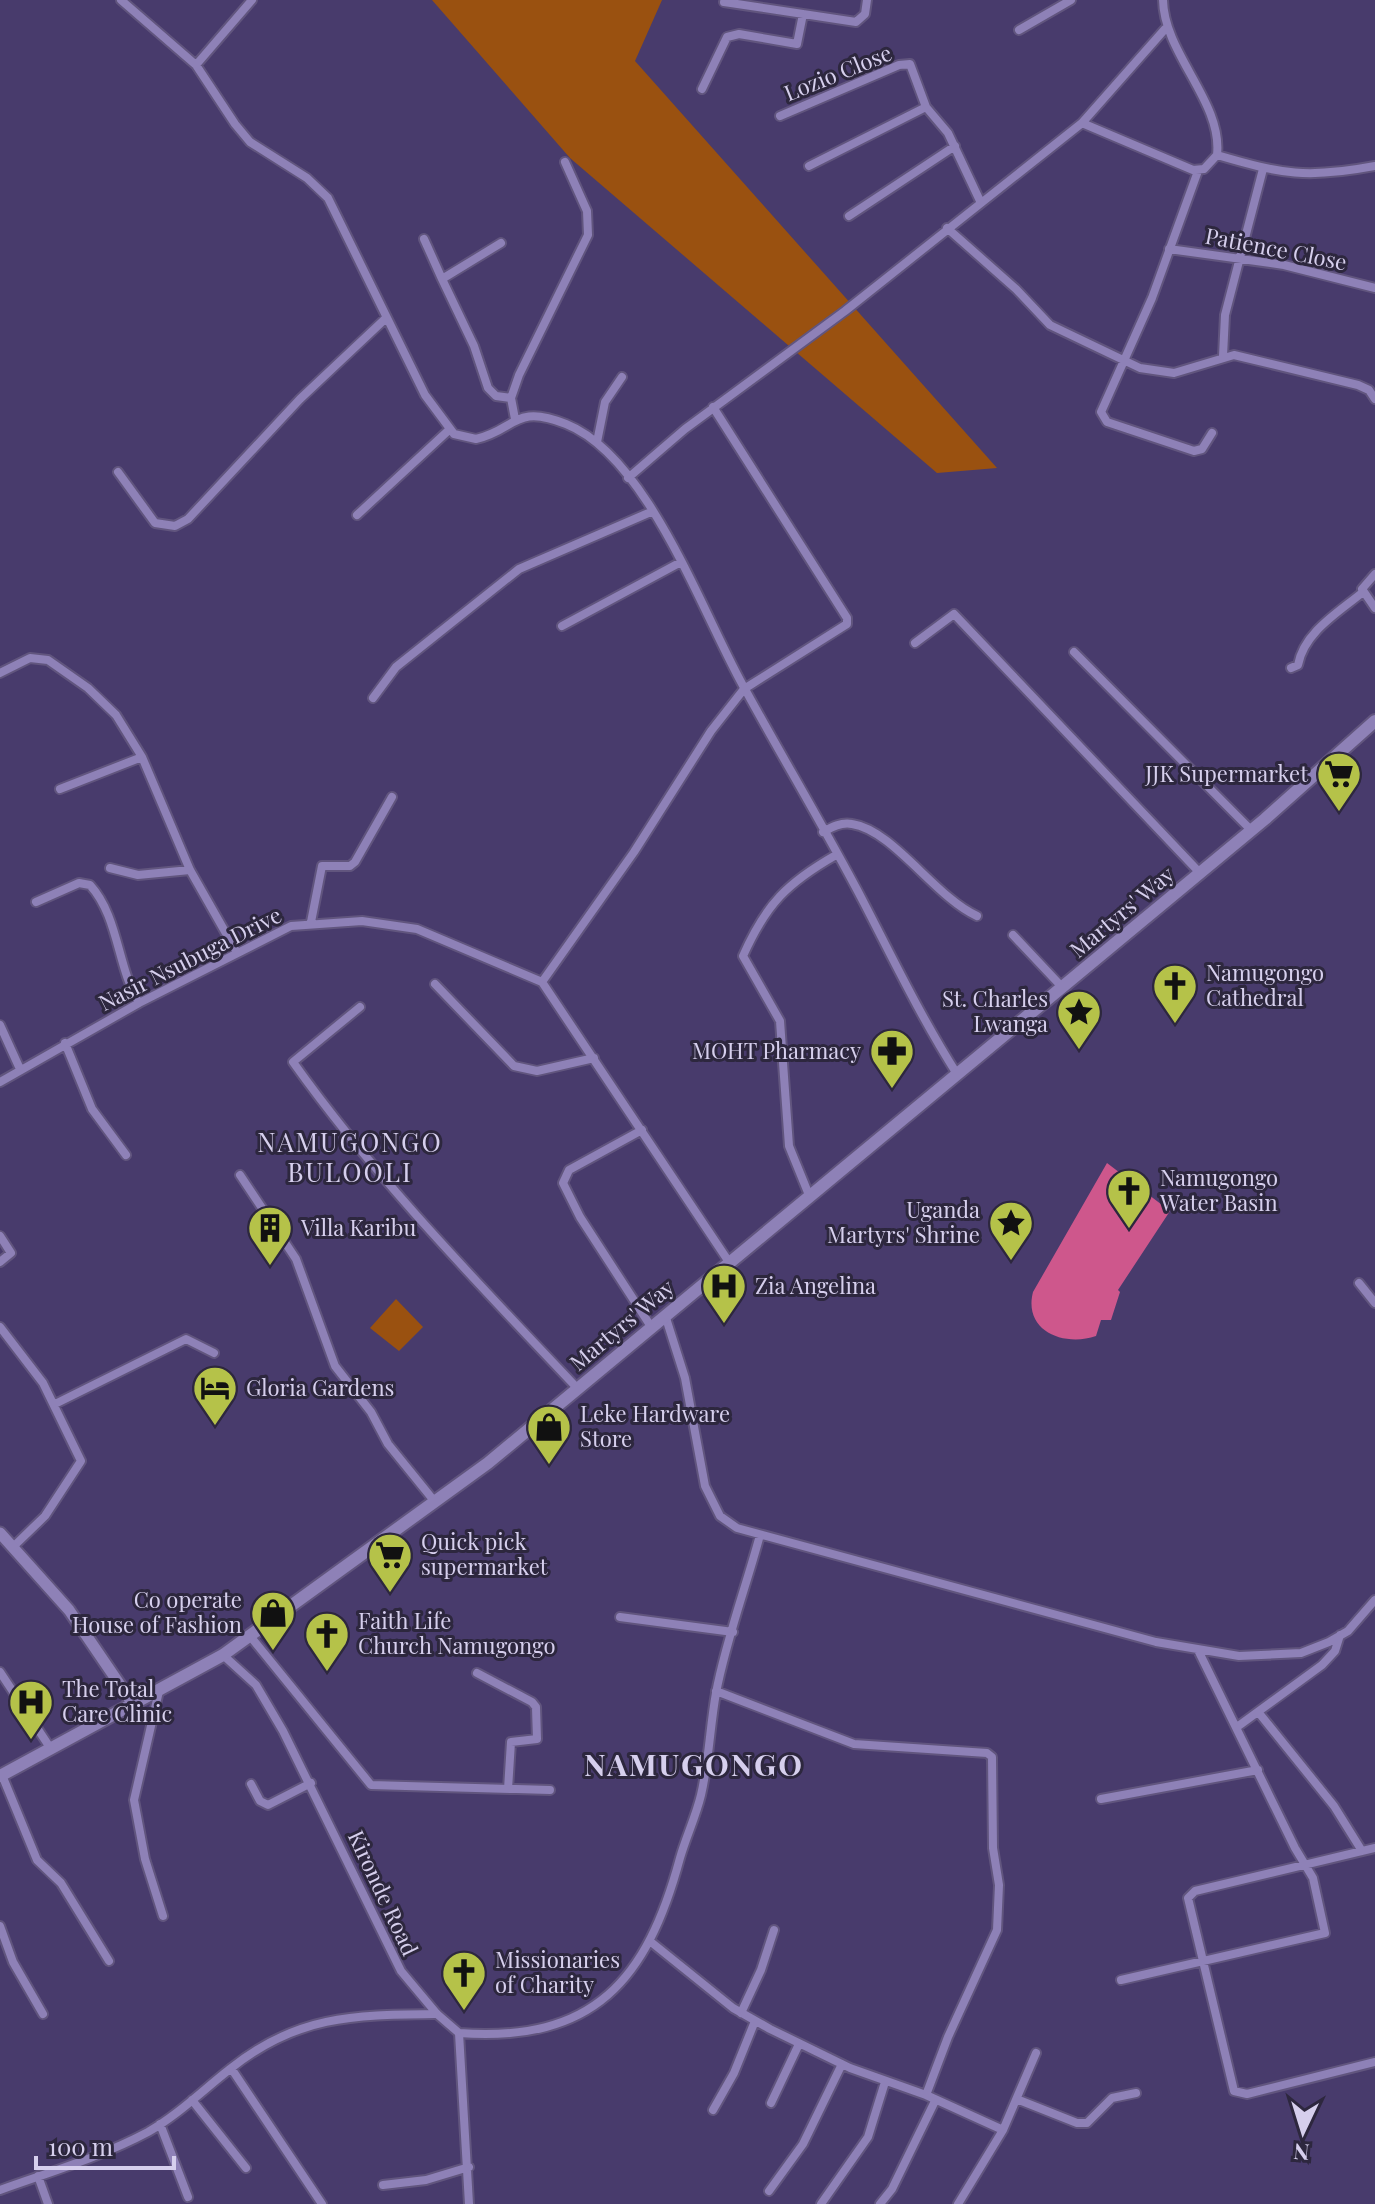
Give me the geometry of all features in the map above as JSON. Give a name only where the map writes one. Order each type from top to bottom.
[{"type":"main road","name":"Martyrs' Way","points":[[1,1776],[223,1655],[435,1502],[1200,873],[1375,721]]},
{"type":"street","points":[[121,0],[196,65],[250,142],[307,178],[328,198],[425,395],[450,429],[462,438],[476,439],[486,437],[515,419],[546,417],[567,424],[597,442],[628,478],[653,511],[744,689],[911,997],[957,1074]]},
{"type":"street","points":[[196,65],[252,0]]},
{"type":"street","points":[[724,2],[856,22],[865,14],[867,0]]},
{"type":"street","points":[[1019,30],[1071,0]]},
{"type":"street","points":[[1163,0],[1165,29],[1207,110],[1217,155]]},
{"type":"street","points":[[702,89],[727,37],[739,34],[797,44],[803,14]]},
{"type":"street","points":[[628,478],[713,407],[845,311],[1082,123],[1165,29]]},
{"type":"street","name":"Lozio Close","points":[[780,116],[899,65],[910,64],[926,107]]},
{"type":"street","points":[[809,166],[926,107],[955,146],[981,203]]},
{"type":"street","points":[[1082,123],[1198,171]]},
{"type":"street","points":[[849,216],[955,146]]},
{"type":"street","points":[[1217,155],[1293,176],[1327,176],[1375,166]]},
{"type":"street","points":[[1212,433],[1202,449],[1194,451],[1103,419],[1102,406],[1126,361],[1198,171],[1217,155]]},
{"type":"street","points":[[515,419],[511,398],[588,235],[587,211],[565,162]]},
{"type":"street","points":[[1223,356],[1225,315],[1263,169]]},
{"type":"street","points":[[947,228],[1016,289],[1050,325],[1126,361],[1164,374],[1223,356],[1247,356],[1358,385],[1369,390],[1375,399]]},
{"type":"street","points":[[424,239],[474,346],[488,388],[496,396],[511,398]]},
{"type":"street","points":[[442,279],[501,243]]},
{"type":"street","name":"Patience Close","points":[[1169,249],[1284,265],[1375,288]]},
{"type":"street","points":[[118,472],[155,523],[175,526],[188,519],[300,399],[385,319]]},
{"type":"street","points":[[597,442],[605,402],[622,377]]},
{"type":"street","points":[[713,407],[848,621],[839,632],[777,665],[744,689],[711,731],[634,852],[542,982],[729,1262]]},
{"type":"street","points":[[357,515],[450,429]]},
{"type":"street","points":[[373,698],[396,667],[519,569],[653,511]]},
{"type":"street","points":[[562,626],[681,562]]},
{"type":"street","points":[[1375,574],[1364,583],[1363,592],[1375,608]]},
{"type":"street","points":[[1291,668],[1298,665],[1300,654],[1315,632],[1363,592]]},
{"type":"street","points":[[915,643],[954,614],[1200,873]]},
{"type":"street","points":[[1074,652],[1251,830]]},
{"type":"street","points":[[0,673],[30,658],[48,660],[104,702],[142,757],[190,870],[236,951]]},
{"type":"street","points":[[60,789],[142,757]]},
{"type":"street","points":[[311,922],[322,866],[350,866],[355,862],[392,797]]},
{"type":"street","points":[[823,832],[843,824],[870,831],[898,851],[961,907],[977,916]]},
{"type":"street","points":[[809,1195],[789,1146],[780,1021],[743,956],[756,927],[780,893],[805,873],[836,855]]},
{"type":"street","points":[[110,868],[138,875],[190,870]]},
{"type":"street","points":[[36,902],[79,883],[90,885],[101,900],[128,984],[139,1003]]},
{"type":"street","name":"Nasir Nsubuga Drive","points":[[0,1082],[65,1043],[236,951],[291,926],[311,922],[362,921],[417,929],[542,982]]},
{"type":"street","points":[[1013,935],[1062,987]]},
{"type":"street","points":[[435,984],[514,1066],[537,1071],[594,1058]]},
{"type":"street","points":[[360,1007],[293,1062],[342,1131],[390,1188],[577,1388]]},
{"type":"street","points":[[0,1025],[20,1069]]},
{"type":"street","points":[[65,1043],[89,1102],[126,1155]]},
{"type":"street","points":[[642,1130],[569,1170],[563,1183],[580,1217],[650,1325]]},
{"type":"street","points":[[240,1175],[302,1271],[335,1366],[371,1412],[388,1444],[435,1502]]},
{"type":"street","points":[[0,1236],[11,1253],[0,1262]]},
{"type":"street","points":[[1359,1283],[1375,1303]]},
{"type":"street","points":[[665,1315],[685,1378],[709,1498],[727,1522],[760,1535],[943,1587],[1038,1607],[1156,1642],[1198,1650],[1239,1656],[1284,1655],[1301,1653],[1340,1635]]},
{"type":"street","points":[[0,1327],[55,1404],[81,1464],[45,1516],[14,1546]]},
{"type":"street","points":[[55,1404],[186,1339],[214,1353]]},
{"type":"street","points":[[0,1533],[69,1610],[133,1704]]},
{"type":"street","points":[[469,2204],[459,2033],[525,2032],[559,2023],[610,1995],[628,1978],[651,1942],[673,1888],[701,1795],[716,1691],[760,1535]]},
{"type":"street","points":[[1237,1727],[1329,1658],[1340,1635],[1375,1600]]},
{"type":"street","points":[[620,1617],[733,1632]]},
{"type":"street","points":[[250,1636],[281,1677],[327,1728],[367,1782],[376,1786],[550,1790]]},
{"type":"street","points":[[1121,1980],[1325,1933],[1307,1866],[1198,1650]]},
{"type":"street","name":"Kironde Road","points":[[223,1655],[256,1685],[311,1783],[401,1971],[437,2014],[459,2033]]},
{"type":"street","points":[[0,1672],[51,1749]]},
{"type":"street","points":[[477,1673],[536,1707],[537,1739],[511,1742],[508,1789]]},
{"type":"street","points":[[159,1691],[134,1800],[145,1859],[163,1916]]},
{"type":"street","points":[[716,1691],[854,1744],[987,1753],[992,1757],[993,1848],[999,1885],[997,1930],[948,2037],[930,2098],[892,2189],[880,2204]]},
{"type":"street","points":[[1259,1713],[1334,1806],[1362,1851]]},
{"type":"street","points":[[1101,1799],[1258,1770]]},
{"type":"street","points":[[1,1776],[37,1860],[61,1883],[109,1961]]},
{"type":"street","points":[[251,1784],[260,1801],[268,1805],[311,1783]]},
{"type":"street","points":[[1375,1848],[1191,1893],[1188,1898],[1232,2086],[1238,2094],[1375,2062]]},
{"type":"street","points":[[0,1926],[13,1962],[43,2014]]},
{"type":"street","points":[[741,2013],[761,1970],[774,1930]]},
{"type":"street","points":[[651,1942],[755,2021],[842,2064],[1003,2130]]},
{"type":"street","points":[[0,2190],[116,2147],[160,2124],[231,2068],[289,2031],[325,2019],[368,2013],[437,2014]]},
{"type":"street","points":[[713,2110],[734,2073],[755,2021]]},
{"type":"street","points":[[771,2103],[799,2044]]},
{"type":"street","points":[[958,2204],[1019,2100],[1036,2053]]},
{"type":"street","points":[[769,2191],[803,2144],[842,2064]]},
{"type":"street","points":[[231,2068],[322,2204]]},
{"type":"street","points":[[821,2204],[868,2137],[885,2082]]},
{"type":"street","points":[[1019,2100],[1087,2123],[1112,2098],[1136,2093]]},
{"type":"street","points":[[192,2100],[246,2168]]},
{"type":"street","points":[[160,2124],[188,2197]]},
{"type":"street","points":[[383,2185],[426,2180],[469,2167]]},
{"type":"street","points":[[38,2176],[48,2204]]},
{"type":"shaded area","points":[[432,0],[662,0],[635,61],[997,468],[937,473],[570,158]]},
{"type":"shaded area","points":[[1107,1163],[1170,1211],[1118,1290],[1120,1292],[1111,1320],[1101,1320],[1096,1336],[1084,1339],[1059,1337],[1040,1326],[1034,1317],[1033,1292]]},
{"type":"shaded area","points":[[396,1299],[423,1327],[399,1351],[370,1328]]},
{"type":"place","name":"JJK Supermarket","points":[[1339,813]]},
{"type":"place","name":"Namugongo Cathedral","points":[[1175,1025]]},
{"type":"place","name":"St. Charles Lwanga","points":[[1079,1051]]},
{"type":"place","name":"MOHT Pharmacy","points":[[892,1090]]},
{"type":"place","name":"Namugongo Water Basin","points":[[1129,1230]]},
{"type":"place","name":"Uganda Martyrs' Shrine","points":[[1011,1262]]},
{"type":"place","name":"Villa Karibu","points":[[270,1267]]},
{"type":"place","name":"Zia Angelina","points":[[724,1325]]},
{"type":"place","name":"Gloria Gardens","points":[[215,1427]]},
{"type":"place","name":"Leke Hardware Store","points":[[549,1466]]},
{"type":"place","name":"Quick pick supermarket","points":[[390,1594]]},
{"type":"place","name":"Co operate House of Fashion","points":[[273,1652]]},
{"type":"place","name":"Faith Life Church Namugongo","points":[[327,1673]]},
{"type":"place","name":"The Total Care Clinic","points":[[31,1741]]},
{"type":"place","name":"Missionaries of Charity","points":[[464,2012]]},
{"type":"district","name":"NAMUGONGO BULOOLI","points":[[350,1158]]},
{"type":"district","name":"NAMUGONGO","points":[[694,1766]]}]
